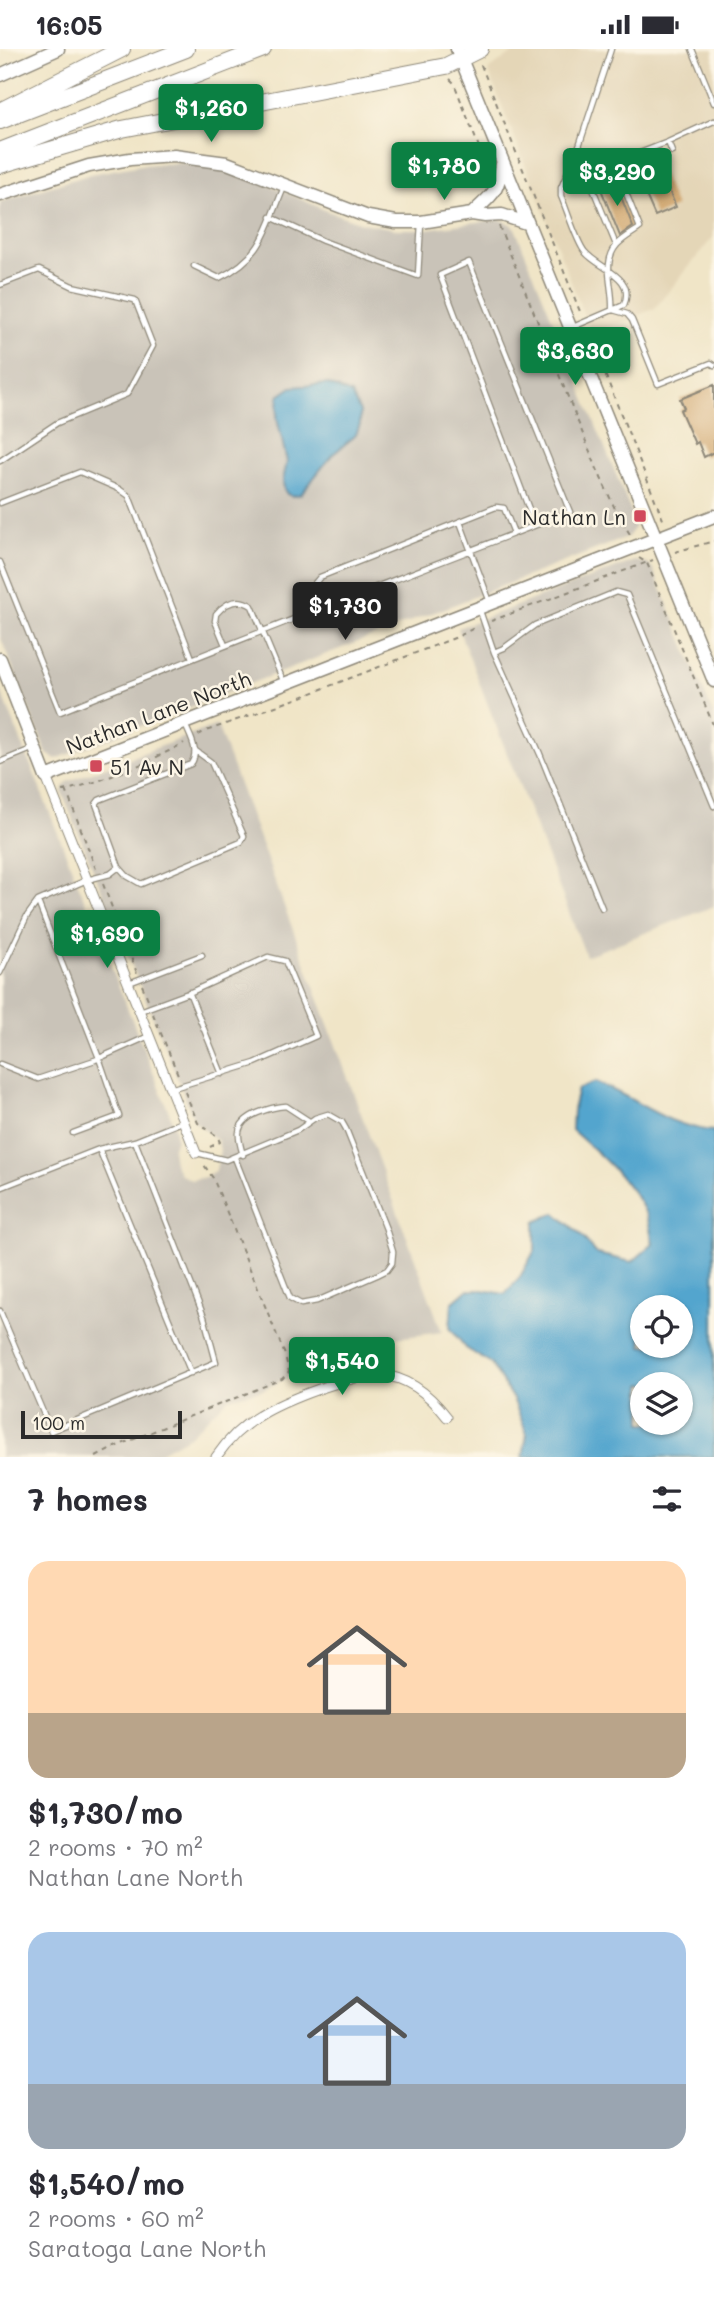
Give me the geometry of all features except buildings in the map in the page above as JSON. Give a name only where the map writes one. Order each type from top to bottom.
[{"type":"highway","points":[[0,111],[122,49]]},
{"type":"highway","points":[[0,121],[186,49]]},
{"type":"highway","points":[[0,151],[262,49]]},
{"type":"highway","points":[[0,165],[122,129],[446,66],[459,55],[481,57]]},
{"type":"street","points":[[0,75],[58,49]]},
{"type":"street","points":[[459,55],[714,681]]},
{"type":"street","points":[[0,195],[89,166],[130,159],[174,156],[227,163],[368,217],[396,222],[421,222],[472,214],[495,215],[526,223]]},
{"type":"street","points":[[472,214],[496,191],[502,164]]},
{"type":"street","name":"Nathan Lane North","points":[[46,777],[714,516]]},
{"type":"street","points":[[0,659],[196,1153]]},
{"type":"street","points":[[216,1457],[237,1432],[258,1416],[343,1380],[361,1376],[381,1375],[409,1383],[432,1399],[447,1417]]},
{"type":"lane","points":[[569,329],[624,305],[626,299],[622,280],[584,251],[561,196],[561,188],[582,138],[611,49]]},
{"type":"lane","points":[[692,49],[714,103]]},
{"type":"lane","points":[[567,175],[576,178],[714,121]]},
{"type":"lane","points":[[668,142],[672,152]]},
{"type":"lane","points":[[612,310],[612,287],[607,268],[616,245],[640,228],[614,163]]},
{"type":"lane","points":[[616,245],[593,189],[617,170]]},
{"type":"lane","points":[[194,266],[219,278],[239,269],[260,246],[285,184]]},
{"type":"lane","points":[[271,217],[418,276],[421,222]]},
{"type":"lane","points":[[0,562],[60,712],[225,645],[570,512],[469,262],[440,275],[535,525]]},
{"type":"lane","points":[[0,285],[39,270],[72,286],[135,300],[152,346],[127,394],[57,423],[0,461]]},
{"type":"lane","points":[[612,310],[627,314],[632,320],[658,384],[705,365],[714,365]]},
{"type":"lane","points":[[0,503],[80,472],[120,489],[129,496],[192,658]]},
{"type":"lane","points":[[323,607],[315,583],[320,577],[496,507],[504,508],[514,533]]},
{"type":"lane","points":[[460,521],[471,549],[485,605],[485,624],[494,652],[540,754],[602,908]]},
{"type":"lane","points":[[494,652],[504,649],[536,625],[616,592],[627,595],[714,806]]},
{"type":"lane","points":[[225,645],[215,621],[216,614],[236,600],[245,601],[252,606],[285,683]]},
{"type":"lane","points":[[185,723],[196,750],[211,762],[218,775],[244,836],[241,842],[141,884],[127,876],[119,867],[96,804],[99,800],[191,764],[196,750]]},
{"type":"lane","points":[[0,761],[35,747]]},
{"type":"lane","points":[[0,973],[27,916],[38,901],[87,880],[110,874],[119,867]]},
{"type":"lane","points":[[38,901],[119,1116],[74,1133]]},
{"type":"lane","points":[[128,983],[202,955]]},
{"type":"lane","points":[[139,1012],[268,957],[285,961],[316,1036],[222,1075],[170,1089]]},
{"type":"lane","points":[[189,992],[222,1075]]},
{"type":"lane","points":[[0,1064],[38,1079],[99,1058],[149,1036]]},
{"type":"lane","points":[[243,1155],[240,1128],[252,1115],[286,1106],[309,1121]]},
{"type":"lane","points":[[196,1153],[226,1160],[235,1158],[328,1114],[342,1122],[346,1129],[393,1251],[392,1263],[387,1270],[317,1301],[302,1304],[290,1298],[235,1158]]},
{"type":"lane","points":[[0,1188],[99,1149],[135,1141],[183,1121]]},
{"type":"lane","points":[[0,1311],[51,1431],[216,1362],[204,1317],[135,1141]]},
{"type":"lane","points":[[99,1149],[191,1373]]},
{"type":"path","points":[[481,57],[669,533]]},
{"type":"path","points":[[449,78],[454,83],[482,155],[482,186],[488,201]]},
{"type":"path","points":[[495,215],[597,469],[640,559],[647,563],[714,726]]},
{"type":"path","points":[[52,793],[79,787],[162,755],[206,731],[301,697],[663,556],[714,541]]},
{"type":"path","points":[[96,1457],[282,1379],[289,1372],[285,1355],[213,1178],[196,1153]]},
{"type":"shaded area","points":[[519,49],[714,49],[714,236],[655,308],[592,335],[488,70]]},
{"type":"shaded area","points":[[184,163],[248,175],[327,211],[362,223],[396,229],[426,229],[500,219],[514,226],[635,521],[634,528],[628,537],[56,759],[47,754],[0,636],[0,202],[91,174],[141,165]]},
{"type":"shaded area","points":[[635,561],[648,564],[653,569],[714,716],[714,906],[586,956],[458,628]]},
{"type":"shaded area","points":[[0,688],[174,1125],[174,1163],[180,1174],[191,1180],[206,1177],[216,1170],[220,1150],[218,1141],[195,1122],[62,792],[69,781],[217,725],[442,1332],[389,1339],[347,1350],[262,1390],[228,1398],[189,1436],[152,1457],[0,1457]]},
{"type":"water","points":[[327,384],[351,394],[360,412],[360,424],[356,435],[332,455],[301,494],[292,496],[284,489],[287,462],[277,418],[279,396],[292,387]]},
{"type":"water","points":[[595,1082],[680,1124],[714,1131],[714,1457],[523,1457],[527,1434],[514,1401],[491,1364],[466,1348],[450,1328],[452,1303],[467,1290],[505,1294],[520,1277],[535,1250],[535,1222],[555,1213],[579,1233],[597,1254],[632,1262],[653,1244],[647,1217],[634,1193],[572,1130],[578,1089]]},
{"type":"place","name":"Nathan Ln","points":[[640,516]]},
{"type":"place","name":"51 Av N","points":[[96,766]]}]
